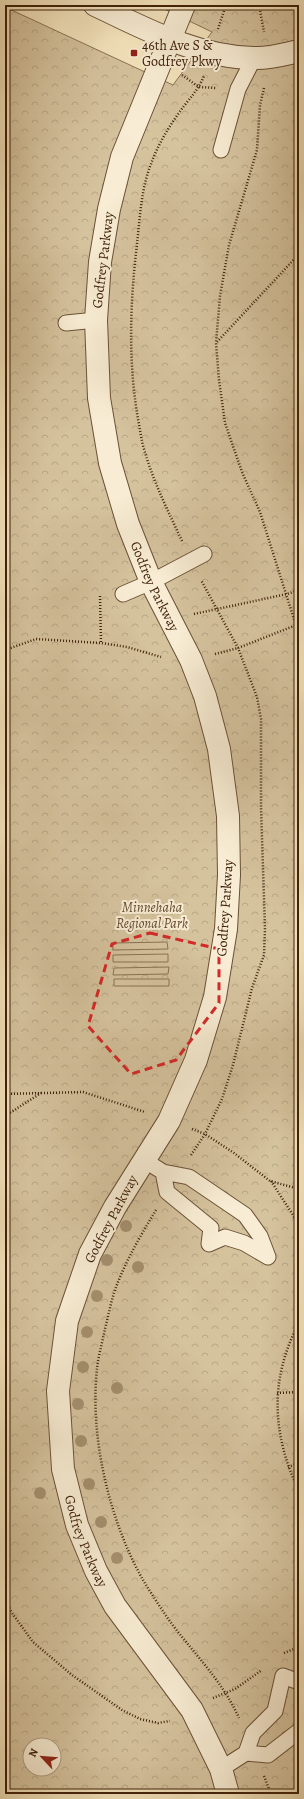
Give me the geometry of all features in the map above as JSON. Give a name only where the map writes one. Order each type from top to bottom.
[{"type":"street","points":[[95,5],[169,41],[210,53],[254,58],[299,51]]},
{"type":"street","name":"Godfrey Parkway","points":[[184,5],[122,157],[107,217],[100,262],[96,320],[99,398],[110,463],[128,524],[151,582],[191,660],[205,696],[219,749],[228,816],[229,875],[226,929],[215,997],[196,1060],[169,1121],[115,1207],[90,1254],[67,1321],[58,1391],[63,1469],[77,1525],[96,1571],[115,1606],[192,1710],[221,1769],[228,1794]]},
{"type":"lane","points":[[221,150],[238,89],[254,58]]},
{"type":"lane","points":[[66,323],[96,320]]},
{"type":"lane","points":[[123,594],[151,582],[204,554]]},
{"type":"lane","points":[[144,1160],[163,1172],[189,1177],[245,1215],[260,1236],[268,1257],[244,1243],[225,1237],[209,1244],[211,1228],[167,1192],[163,1172]]},
{"type":"lane","points":[[221,1769],[250,1750],[254,1733],[275,1711],[283,1676],[299,1682]]},
{"type":"lane","points":[[250,1750],[268,1755],[299,1731]]},
{"type":"path","points":[[216,34],[226,5]]},
{"type":"path","points":[[259,5],[264,34]]},
{"type":"path","points":[[134,399],[130,321],[134,267],[143,192],[150,164],[163,139],[183,107],[199,88],[205,73]]},
{"type":"path","points":[[182,75],[199,88]]},
{"type":"path","points":[[265,84],[260,105],[257,150],[239,208],[228,252],[220,296],[216,343],[225,423],[242,472],[260,512],[298,624],[299,635]]},
{"type":"path","points":[[216,343],[299,254]]},
{"type":"path","points":[[170,619],[287,594],[299,590]]},
{"type":"path","points":[[100,596],[101,643]]},
{"type":"path","points":[[213,654],[238,648],[298,624]]},
{"type":"path","points":[[5,650],[36,639],[101,643],[127,647],[163,658]]},
{"type":"path","points":[[5,1094],[83,1092],[148,1113]]},
{"type":"path","points":[[5,1116],[42,1093]]},
{"type":"path","points":[[191,1129],[205,1134],[234,1153],[270,1181],[293,1215],[299,1228]]},
{"type":"path","points":[[270,1181],[299,1189]]},
{"type":"path","points":[[159,1205],[137,1242],[117,1283],[98,1362],[96,1400],[98,1440],[105,1479],[123,1541],[143,1580],[169,1620],[231,1700],[250,1750],[271,1794]]},
{"type":"path","points":[[299,1323],[283,1360],[277,1394],[279,1430],[288,1468],[299,1491]]},
{"type":"path","points":[[277,1394],[299,1392]]},
{"type":"path","points":[[288,1468],[299,1463]]},
{"type":"path","points":[[5,1600],[12,1613],[33,1642],[72,1675],[122,1710],[140,1719],[158,1723],[171,1721]]},
{"type":"path","points":[[284,1653],[299,1647]]},
{"type":"path","points":[[206,1702],[235,1689],[264,1669]]},
{"type":"highlighted area","points":[[150,933],[219,949],[219,1003],[176,1060],[131,1074],[88,1026],[112,944]]},
{"type":"green space","name":"Minnehaha Regional Park","points":[[156,5],[299,5],[299,1794],[5,1794],[5,7],[173,85],[212,32]]},
{"type":"green space","points":[[167,942],[168,949],[113,950],[113,943]]},
{"type":"green space","points":[[168,954],[168,962],[113,962],[113,955]]},
{"type":"green space","points":[[169,967],[168,974],[113,975],[114,968]]},
{"type":"green space","points":[[114,979],[169,979],[169,986],[114,986]]},
{"type":"place","name":"46th Ave S & Godfrey Pkwy","points":[[134,53]]}]
